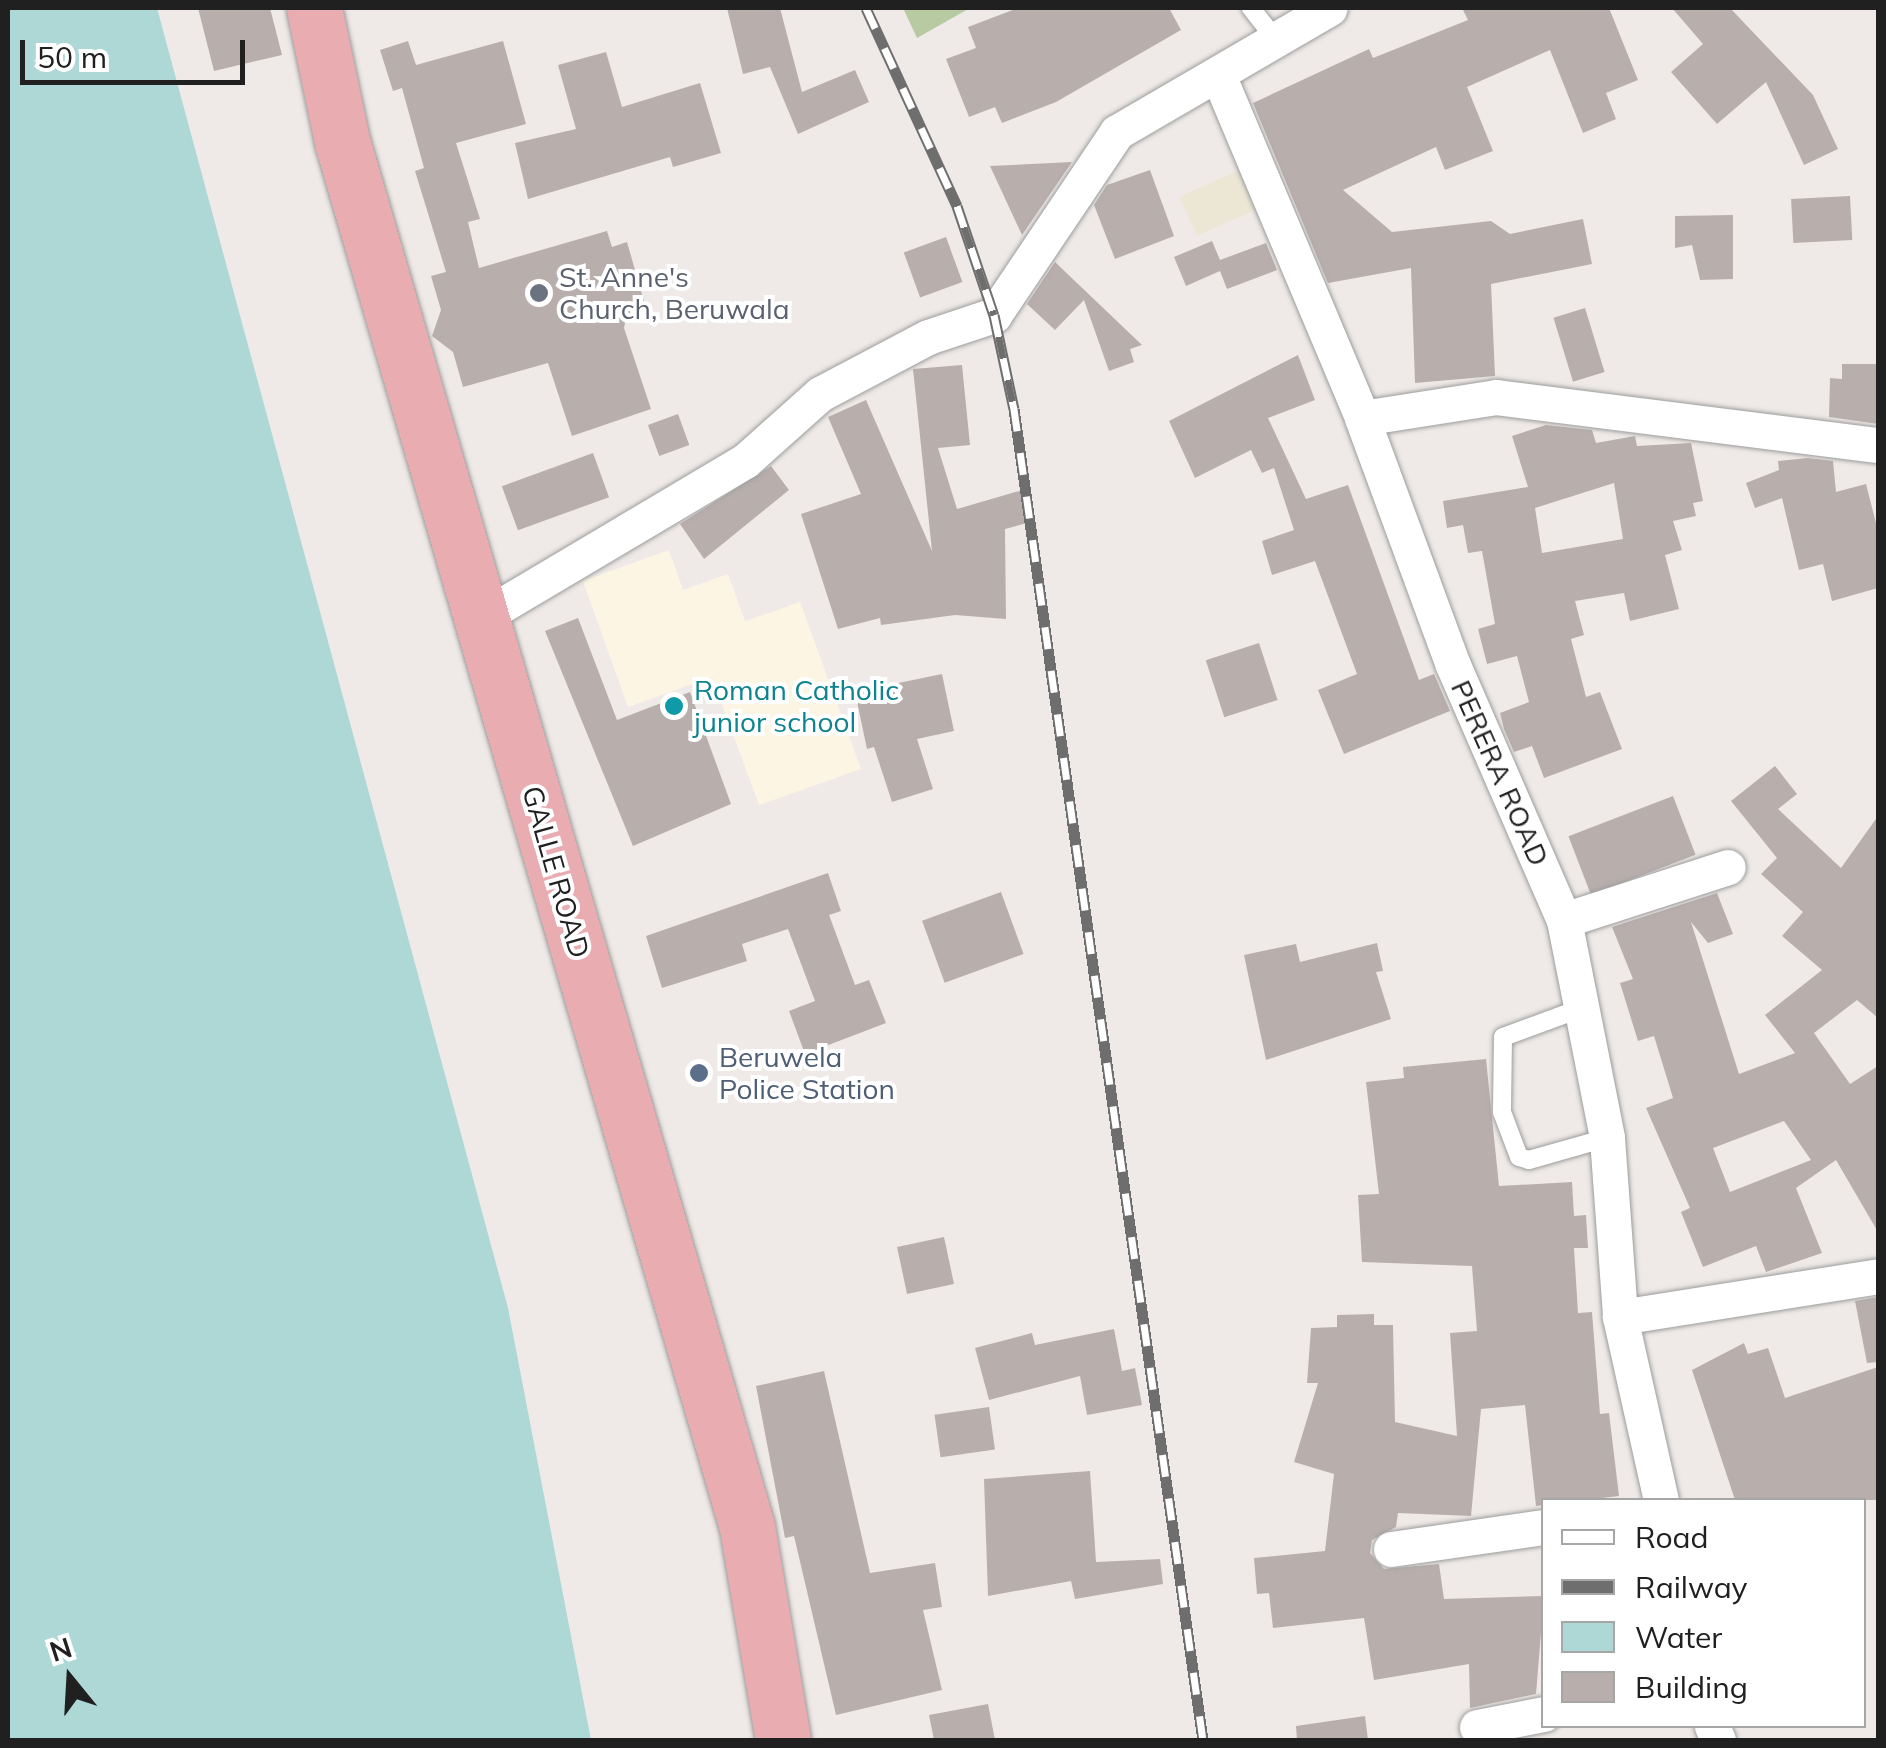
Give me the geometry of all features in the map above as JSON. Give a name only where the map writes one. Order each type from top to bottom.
[{"type":"highway","name":"GALLE ROAD","points":[[314,8],[342,141],[747,1527],[783,1740]]},
{"type":"street","points":[[482,617],[746,462],[820,394],[928,337],[994,315],[1117,132],[1218,77],[1330,8]]},
{"type":"street","name":"PERERA ROAD","points":[[1218,77],[1362,418],[1453,665],[1564,920],[1607,1138],[1620,1317],[1661,1498]]},
{"type":"street","points":[[1362,418],[1496,396],[1878,445]]},
{"type":"street","points":[[1564,920],[1728,867]]},
{"type":"street","points":[[1620,1317],[1878,1276]]},
{"type":"street","points":[[1391,1549],[1541,1527]]},
{"type":"street","points":[[1477,1727],[1541,1715]]},
{"type":"lane","points":[[1251,8],[1276,40]]},
{"type":"lane","points":[[1582,1008],[1503,1038],[1502,1112],[1519,1158],[1529,1160],[1607,1138]]},
{"type":"shaded area","points":[[1246,167],[1263,206],[1197,236],[1179,197]]},
{"type":"shaded area","points":[[669,550],[683,590],[728,574],[745,621],[800,602],[861,769],[759,805],[712,677],[628,707],[583,581]]},
{"type":"green space","points":[[903,8],[970,8],[917,38]]},
{"type":"water","points":[[8,8],[157,8],[508,1308],[591,1740],[8,1740]]},
{"type":"building","points":[[198,8],[270,8],[282,55],[214,71]]},
{"type":"building","points":[[727,8],[780,8],[802,92],[855,70],[869,102],[798,134],[770,67],[743,74]]},
{"type":"building","points":[[1018,8],[1169,8],[1181,30],[1056,102],[1002,123],[995,107],[969,117],[946,59],[976,48],[968,27]]},
{"type":"building","points":[[1462,8],[1609,8],[1638,80],[1606,93],[1616,119],[1583,133],[1550,50],[1467,87],[1493,151],[1445,170],[1436,147],[1343,190],[1392,232],[1491,221],[1510,234],[1583,219],[1592,264],[1491,284],[1495,376],[1415,383],[1411,268],[1328,283],[1253,103],[1369,49],[1373,58],[1468,20]]},
{"type":"building","points":[[1672,8],[1730,8],[1813,95],[1838,149],[1804,165],[1766,82],[1717,124],[1671,72],[1703,44]]},
{"type":"building","points":[[408,41],[416,65],[503,41],[526,124],[456,143],[480,219],[468,222],[479,268],[607,231],[612,247],[627,242],[647,312],[626,318],[624,328],[651,409],[572,436],[548,363],[463,387],[453,352],[432,336],[441,310],[431,276],[446,272],[415,171],[424,168],[402,88],[393,91],[380,50]]},
{"type":"building","points":[[606,52],[622,107],[700,83],[721,153],[673,167],[670,157],[528,199],[515,143],[576,129],[558,65]]},
{"type":"building","points":[[1072,162],[1022,235],[990,166]]},
{"type":"building","points":[[1150,170],[1174,236],[1115,259],[1094,205],[1107,185]]},
{"type":"building","points":[[1850,196],[1852,240],[1793,243],[1791,199]]},
{"type":"building","points":[[1733,215],[1733,279],[1700,280],[1692,245],[1675,248],[1675,216]]},
{"type":"building","points":[[946,237],[962,282],[920,297],[904,252]]},
{"type":"building","points":[[1212,241],[1220,260],[1266,243],[1277,270],[1227,289],[1220,271],[1186,286],[1174,257]]},
{"type":"building","points":[[1055,262],[1142,345],[1130,349],[1134,362],[1109,371],[1084,300],[1055,330],[1027,304]]},
{"type":"building","points":[[1585,308],[1605,372],[1573,382],[1553,318]]},
{"type":"building","points":[[1298,355],[1315,400],[1268,418],[1306,499],[1348,485],[1419,680],[1434,674],[1450,711],[1344,754],[1318,690],[1357,674],[1315,561],[1272,575],[1262,541],[1294,530],[1274,468],[1262,473],[1251,450],[1195,478],[1169,421]]},
{"type":"building","points":[[1842,364],[1878,364],[1878,424],[1829,417],[1830,378],[1842,379]]},
{"type":"building","points":[[962,365],[970,445],[938,448],[957,509],[1026,489],[1034,521],[1005,529],[1006,619],[955,615],[881,625],[880,618],[838,629],[801,514],[861,494],[828,417],[866,400],[932,551],[913,369]]},
{"type":"building","points":[[678,414],[689,445],[659,456],[648,425]]},
{"type":"building","points":[[1546,425],[1592,430],[1596,443],[1635,436],[1637,446],[1691,443],[1703,501],[1693,503],[1696,516],[1673,521],[1682,550],[1665,555],[1679,609],[1630,621],[1624,593],[1575,601],[1584,635],[1571,639],[1586,697],[1600,692],[1622,749],[1544,778],[1532,746],[1514,752],[1504,729],[1500,713],[1529,702],[1517,656],[1487,664],[1478,629],[1495,624],[1482,551],[1468,553],[1463,525],[1447,528],[1443,501],[1528,487],[1512,436]],"holes":[[[1614,483],[1623,539],[1542,553],[1535,508]]]},
{"type":"building","points":[[593,453],[609,497],[518,530],[502,486]]},
{"type":"building","points":[[1778,461],[1833,461],[1836,492],[1866,484],[1878,531],[1878,588],[1832,601],[1823,564],[1799,570],[1782,498],[1755,508],[1746,483],[1779,470]]},
{"type":"building","points":[[771,466],[789,490],[704,559],[680,524]]},
{"type":"building","points":[[578,618],[617,720],[690,692],[731,804],[633,846],[545,631]]},
{"type":"building","points":[[1259,643],[1278,700],[1224,717],[1206,660]]},
{"type":"building","points":[[942,674],[954,731],[917,739],[933,789],[892,802],[874,747],[867,749],[855,692]]},
{"type":"building","points":[[1775,766],[1797,794],[1778,809],[1841,868],[1878,816],[1878,1018],[1857,1000],[1814,1033],[1850,1084],[1878,1066],[1878,1232],[1836,1160],[1796,1188],[1822,1253],[1766,1272],[1756,1246],[1703,1267],[1681,1212],[1690,1208],[1646,1108],[1673,1098],[1654,1036],[1638,1041],[1620,983],[1633,979],[1612,927],[1717,893],[1733,934],[1708,943],[1691,922],[1739,1074],[1795,1053],[1765,1015],[1822,970],[1782,936],[1803,912],[1761,874],[1777,858],[1731,801]],"holes":[[[1784,1121],[1811,1160],[1730,1192],[1713,1148]]]},
{"type":"building","points":[[1673,796],[1696,855],[1591,895],[1568,836]]},
{"type":"building","points":[[828,873],[841,911],[829,915],[855,985],[869,980],[886,1023],[805,1054],[789,1011],[815,1001],[788,929],[742,944],[747,961],[662,988],[646,936]]},
{"type":"building","points":[[1001,892],[1024,954],[945,983],[922,921]]},
{"type":"building","points":[[1377,943],[1383,971],[1376,972],[1391,1019],[1266,1060],[1244,955],[1296,944],[1300,962]]},
{"type":"building","points":[[1486,1059],[1499,1186],[1572,1182],[1574,1216],[1586,1215],[1588,1248],[1574,1248],[1578,1313],[1592,1312],[1600,1414],[1609,1413],[1619,1496],[1541,1498],[1541,1505],[1536,1506],[1525,1405],[1481,1409],[1471,1516],[1398,1513],[1396,1527],[1372,1540],[1370,1553],[1384,1569],[1439,1564],[1444,1599],[1541,1596],[1536,1694],[1470,1708],[1469,1664],[1374,1680],[1364,1618],[1273,1628],[1269,1593],[1257,1594],[1254,1558],[1325,1551],[1334,1474],[1294,1462],[1318,1383],[1307,1383],[1311,1328],[1337,1327],[1337,1315],[1374,1314],[1374,1325],[1393,1325],[1395,1422],[1457,1436],[1450,1333],[1477,1331],[1472,1266],[1362,1262],[1358,1195],[1379,1194],[1366,1082],[1404,1078],[1403,1067]]},
{"type":"building","points":[[944,1237],[954,1284],[907,1294],[897,1247]]},
{"type":"building","points":[[1878,1297],[1878,1362],[1867,1363],[1855,1301]]},
{"type":"building","points":[[1114,1329],[1122,1371],[1135,1368],[1142,1405],[1087,1415],[1080,1376],[989,1400],[975,1348],[1032,1333],[1035,1345]]},
{"type":"building","points":[[1744,1343],[1748,1354],[1768,1348],[1785,1398],[1878,1367],[1878,1500],[1734,1498],[1692,1370]]},
{"type":"building","points":[[824,1371],[870,1573],[935,1563],[942,1607],[923,1610],[942,1690],[836,1715],[794,1536],[785,1538],[756,1386]]},
{"type":"building","points":[[989,1407],[995,1450],[941,1457],[935,1415]]},
{"type":"building","points":[[1090,1471],[1096,1562],[1160,1559],[1163,1584],[1075,1599],[1071,1581],[988,1596],[984,1479]]},
{"type":"building","points":[[988,1704],[995,1740],[934,1740],[929,1715]]},
{"type":"building","points":[[1365,1716],[1368,1740],[1297,1740],[1296,1726]]},
{"type":"railway","points":[[866,8],[957,206],[994,315],[1014,409],[1203,1740]]},
{"type":"place","name":"St. Anne's Church, Beruwala","points":[[539,293]]},
{"type":"place","name":"Roman Catholic junior school","points":[[674,706]]},
{"type":"place","name":"Beruwela Police Station","points":[[699,1073]]}]
